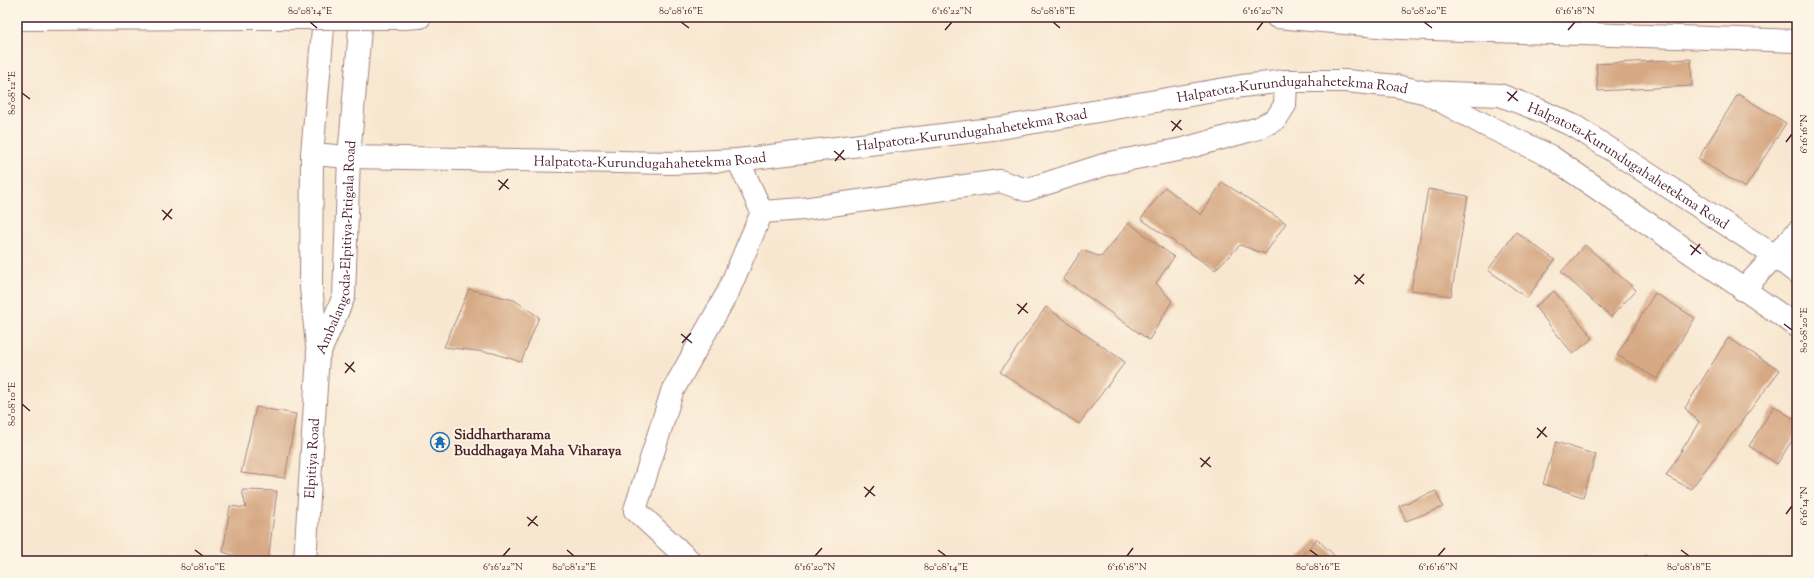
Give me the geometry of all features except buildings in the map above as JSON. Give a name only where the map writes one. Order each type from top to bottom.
[{"type":"main road","name":"Ambalangoda-Elpitiya-Pitigala Road","points":[[318,355],[311,287],[312,154],[324,17]]},
{"type":"main road","name":"Ambalangoda-Elpitiya-Pitigala Road","points":[[318,355],[344,296],[349,157],[361,17]]},
{"type":"main road","points":[[17,19],[412,17]]},
{"type":"main road","points":[[1277,17],[1401,28],[1797,41]]},
{"type":"main road","name":"Halpatota-Kurundugahahetekma Road","points":[[312,154],[349,157],[671,164],[738,160],[1000,128],[1242,86],[1286,81],[1346,81],[1396,86],[1423,92],[1500,95],[1576,127],[1774,256],[1797,273]]},
{"type":"main road","points":[[762,212],[803,209],[1000,181],[1026,190],[1110,163],[1183,149],[1259,128],[1276,119],[1285,105],[1286,81]]},
{"type":"main road","name":"Halpatota-Kurundugahahetekma Road","points":[[1423,92],[1484,125],[1550,156],[1743,290],[1796,322]]},
{"type":"main road","points":[[690,561],[635,510],[672,392],[728,292],[762,212],[738,160]]},
{"type":"main road","points":[[1743,290],[1797,232]]},
{"type":"main road","name":"Elpitiya Road","points":[[305,561],[318,355]]},
{"type":"place","name":"Siddhartharama Buddhagaya Maha Viharaya","points":[[440,442]]}]
